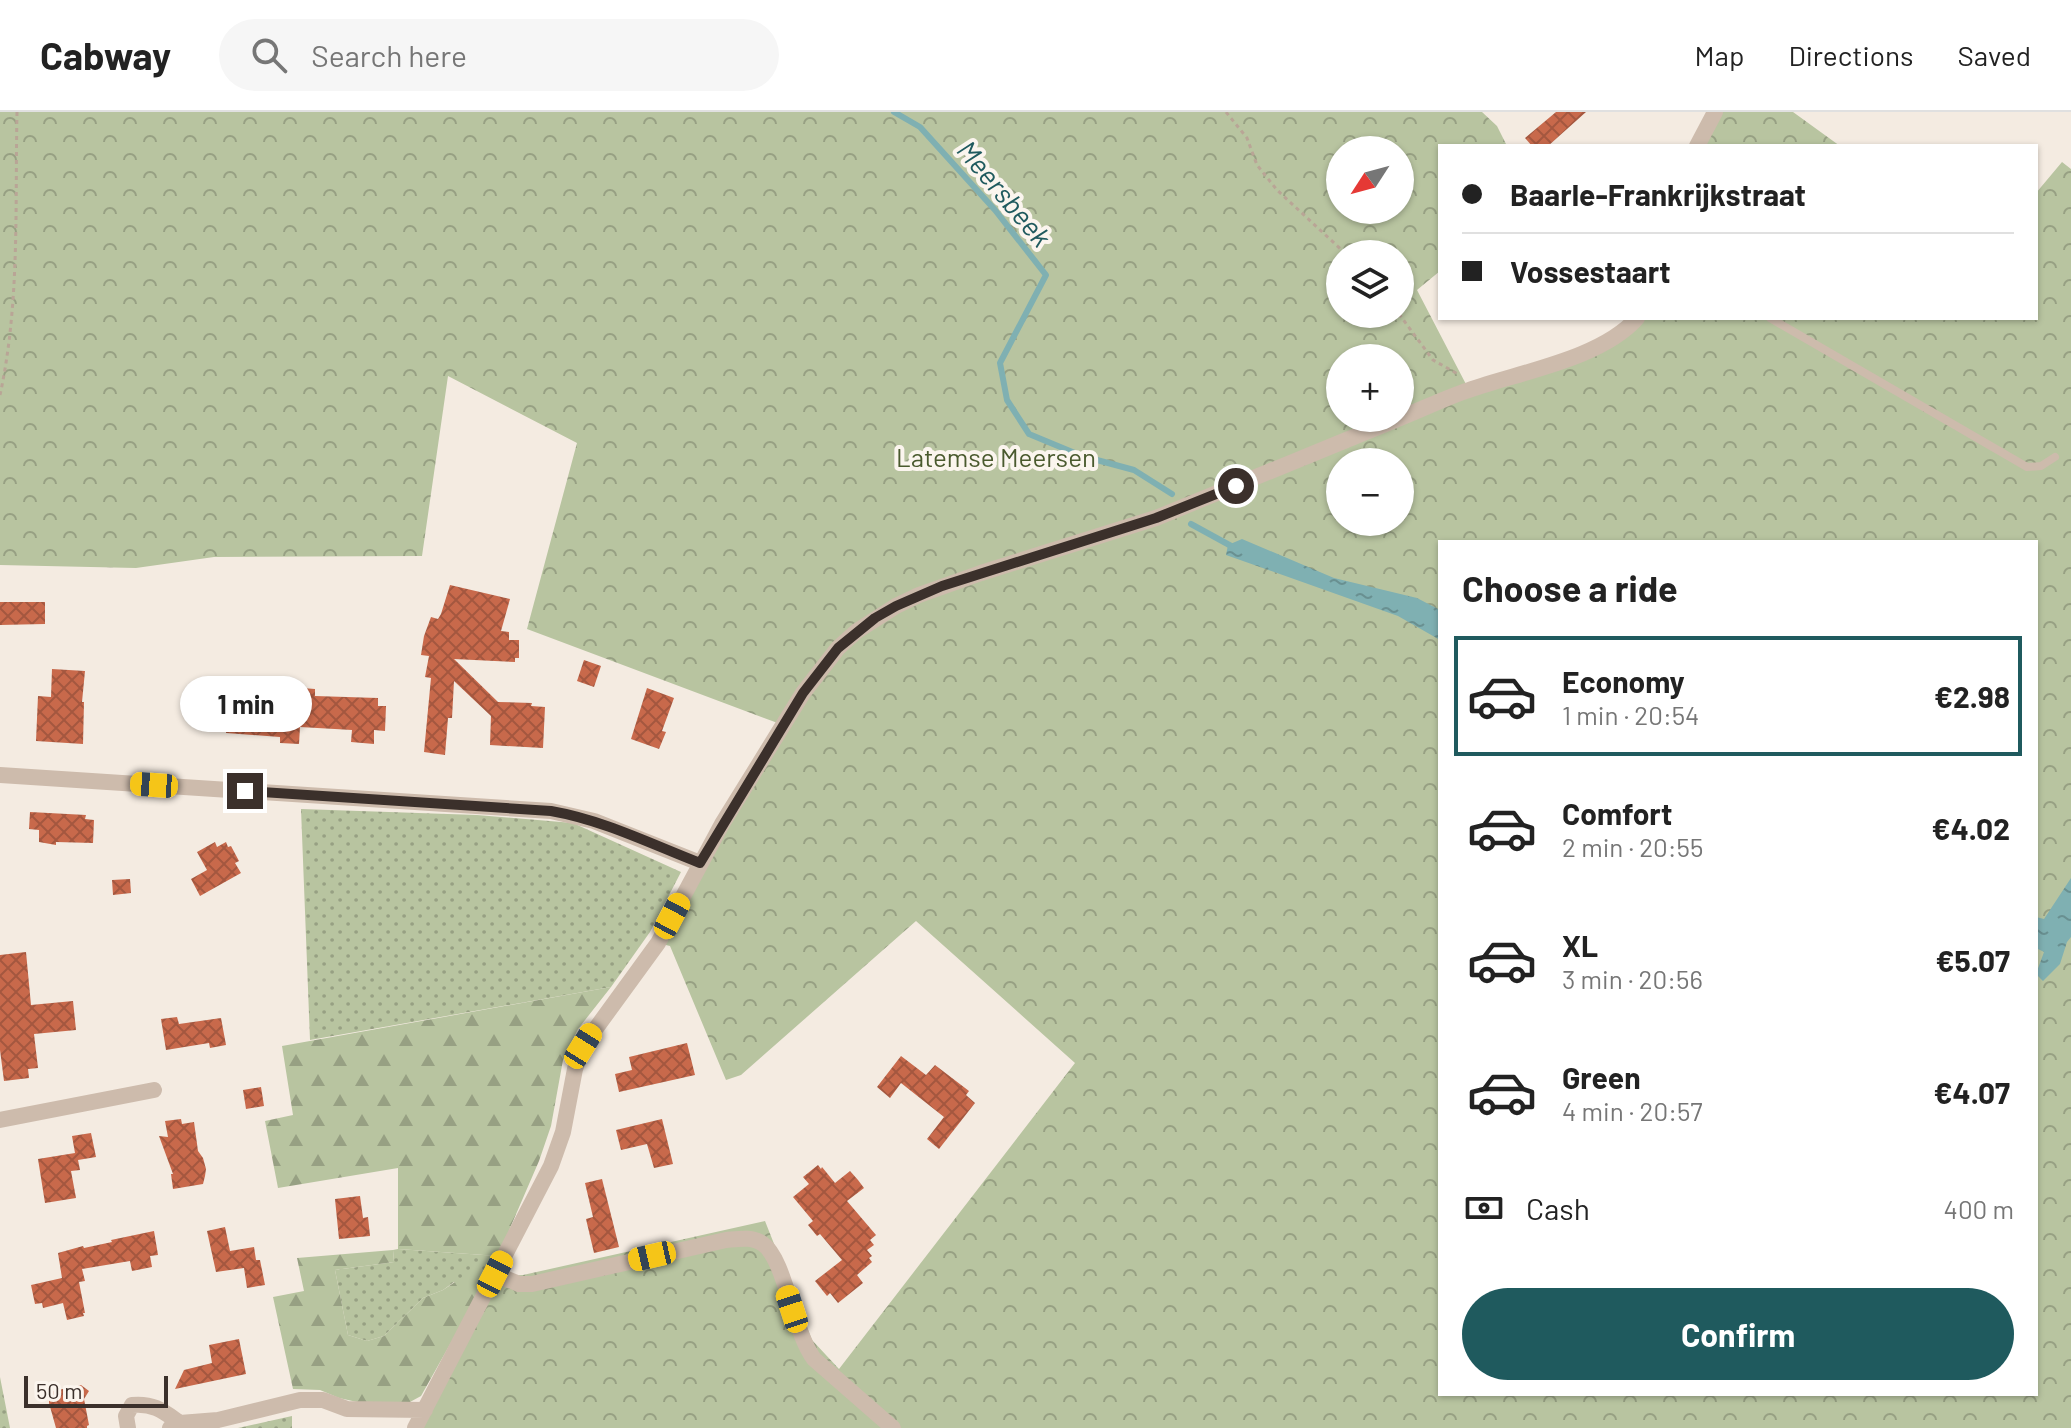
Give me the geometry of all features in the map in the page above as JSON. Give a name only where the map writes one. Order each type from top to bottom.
[{"type":"street","points":[[1698,144],[1715,112]]},
{"type":"street","points":[[1414,412],[1469,390],[1567,359],[1595,347],[1628,328],[1635,320]]},
{"type":"street","points":[[415,1428],[551,1166],[563,1132],[575,1069],[583,1046],[658,943],[700,863],[803,693],[838,648],[875,618],[942,586],[1182,509],[1366,432]]},
{"type":"street","points":[[0,775],[551,811],[594,821],[700,863]]},
{"type":"street","points":[[0,1120],[154,1090]]},
{"type":"street","points":[[495,1274],[519,1284],[532,1284],[726,1240],[762,1243],[776,1260],[805,1347],[814,1359],[893,1428]]},
{"type":"street","points":[[128,1428],[126,1416],[132,1405],[142,1404],[153,1405],[175,1426],[218,1420],[300,1400],[323,1400],[347,1409],[425,1410]]},
{"type":"lane","points":[[1773,320],[2027,467],[2041,466],[2055,457]]},
{"type":"path","points":[[0,395],[12,299],[17,112]]},
{"type":"path","points":[[1226,112],[1247,138],[1257,165],[1277,190],[1331,240]]},
{"type":"path","points":[[1409,328],[1433,360],[1456,373],[1469,390]]},
{"type":"green space","name":"Latemse Meersen","points":[[0,112],[1482,112],[1497,126],[1506,144],[1438,144],[1438,273],[1417,290],[1469,390],[1567,359],[1634,320],[2038,320],[2038,191],[2062,162],[2071,169],[2071,1428],[419,1428],[500,1276],[523,1275],[765,1221],[812,1340],[839,1369],[1075,1063],[916,921],[741,1075],[726,1080],[670,946],[658,943],[783,725],[527,629],[577,443],[448,376],[422,556],[214,557],[136,568],[0,565]]},
{"type":"green space","points":[[1715,112],[1793,112],[1837,144],[1698,144]]},
{"type":"green space","points":[[301,809],[477,815],[573,823],[681,872],[650,932],[611,987],[310,1040]]},
{"type":"green space","points":[[611,987],[578,1029],[563,1060],[551,1126],[498,1256],[398,1249],[398,1168],[278,1188],[265,1121],[293,1115],[282,1046]]},
{"type":"green space","points":[[393,1250],[498,1256],[485,1282],[454,1282],[423,1298],[384,1336],[367,1341],[348,1335],[335,1270],[394,1262]]},
{"type":"green space","points":[[393,1250],[394,1262],[335,1270],[348,1335],[367,1341],[384,1336],[423,1298],[443,1290],[467,1274],[477,1271],[485,1282],[421,1396],[410,1402],[357,1402],[320,1390],[293,1389],[273,1297],[304,1291],[297,1258]]},
{"type":"green space","points":[[0,1377],[10,1428],[0,1428]]},
{"type":"green space","points":[[292,1416],[292,1428],[238,1428]]},
{"type":"water","points":[[1242,539],[1334,578],[1417,598],[1438,609],[1438,639],[1398,616],[1226,555],[1228,545]]},
{"type":"water","points":[[2071,878],[2071,937],[2060,964],[2043,981],[2038,976],[2044,952],[2038,949],[2038,918],[2044,919]]},
{"type":"building","points":[[1556,112],[1586,112],[1550,144],[1530,144],[1525,138]]},
{"type":"building","points":[[450,585],[510,599],[501,631],[509,632],[509,640],[519,640],[519,658],[515,658],[515,662],[454,659],[498,702],[532,703],[531,706],[545,707],[543,748],[490,745],[491,716],[454,681],[452,718],[448,718],[445,755],[424,752],[431,678],[425,677],[429,656],[421,655],[431,617],[438,619],[441,614]]},
{"type":"building","points":[[0,602],[45,602],[45,624],[0,625]]},
{"type":"building","points":[[584,660],[601,666],[594,687],[577,681]]},
{"type":"building","points":[[52,669],[85,671],[83,744],[36,741],[38,696],[51,697]]},
{"type":"building","points":[[289,687],[315,689],[315,696],[378,698],[378,706],[386,706],[385,731],[374,730],[374,744],[351,742],[352,730],[300,727],[299,744],[280,743],[280,737],[226,733],[227,701],[282,704],[283,690],[289,691]]},
{"type":"building","points":[[647,688],[674,698],[659,749],[631,739]]},
{"type":"building","points":[[30,812],[86,815],[85,819],[94,820],[93,843],[56,842],[56,845],[39,842],[39,830],[29,829]]},
{"type":"building","points":[[215,842],[217,847],[226,842],[228,847],[231,846],[241,873],[200,896],[191,879],[207,870],[197,852]]},
{"type":"building","points":[[130,879],[131,893],[113,895],[112,880]]},
{"type":"building","points":[[26,952],[31,1005],[73,1001],[76,1030],[34,1034],[38,1068],[28,1069],[29,1078],[4,1081],[0,1050],[0,955]]},
{"type":"building","points":[[177,1017],[179,1024],[221,1018],[226,1045],[210,1048],[209,1043],[166,1050],[161,1019]]},
{"type":"building","points":[[687,1043],[695,1075],[619,1092],[615,1074],[632,1070],[629,1057]]},
{"type":"building","points":[[901,1056],[926,1075],[935,1065],[969,1091],[966,1095],[975,1103],[939,1149],[927,1139],[944,1117],[901,1083],[890,1098],[877,1087]]},
{"type":"building","points":[[261,1087],[264,1106],[246,1109],[243,1090]]},
{"type":"building","points":[[181,1119],[182,1124],[194,1122],[198,1151],[206,1169],[203,1184],[173,1189],[173,1174],[159,1136],[168,1137],[165,1121]]},
{"type":"building","points":[[662,1119],[673,1164],[654,1168],[647,1144],[621,1150],[616,1130]]},
{"type":"building","points":[[91,1133],[96,1157],[78,1160],[80,1170],[71,1171],[76,1198],[45,1203],[38,1159],[75,1153],[72,1136]]},
{"type":"building","points":[[818,1165],[835,1183],[850,1171],[858,1180],[864,1188],[847,1201],[876,1235],[870,1240],[874,1245],[867,1250],[872,1262],[857,1275],[863,1283],[838,1303],[830,1293],[827,1296],[815,1281],[842,1260],[808,1225],[813,1221],[793,1197],[809,1184],[803,1177]]},
{"type":"building","points":[[602,1179],[619,1247],[594,1253],[586,1219],[593,1217],[585,1183]]},
{"type":"building","points":[[360,1196],[363,1218],[368,1217],[370,1236],[339,1239],[335,1199]]},
{"type":"building","points":[[225,1227],[230,1251],[254,1247],[265,1285],[247,1288],[244,1268],[216,1272],[207,1231]]},
{"type":"building","points":[[154,1231],[158,1255],[150,1256],[152,1267],[132,1271],[130,1261],[82,1269],[85,1281],[79,1282],[84,1316],[67,1320],[63,1303],[43,1308],[42,1303],[35,1304],[31,1285],[62,1278],[58,1253]]},
{"type":"building","points":[[239,1339],[246,1374],[175,1389],[184,1370],[212,1363],[209,1345]]},
{"type":"building","points":[[81,1385],[89,1391],[84,1399],[89,1425],[87,1428],[56,1428],[49,1392]]},
{"type":"waterway","name":"Meersbeek","points":[[894,112],[920,127],[995,210],[1046,275],[1000,363],[1007,400],[1029,434],[1082,456],[1134,470],[1172,494]]},
{"type":"waterway","name":"Meersbeek","points":[[1191,524],[1233,547]]},
{"type":"route","points":[[245,791],[551,811],[594,821],[700,863],[803,693],[838,648],[875,618],[942,586],[1156,518],[1236,486]]}]
